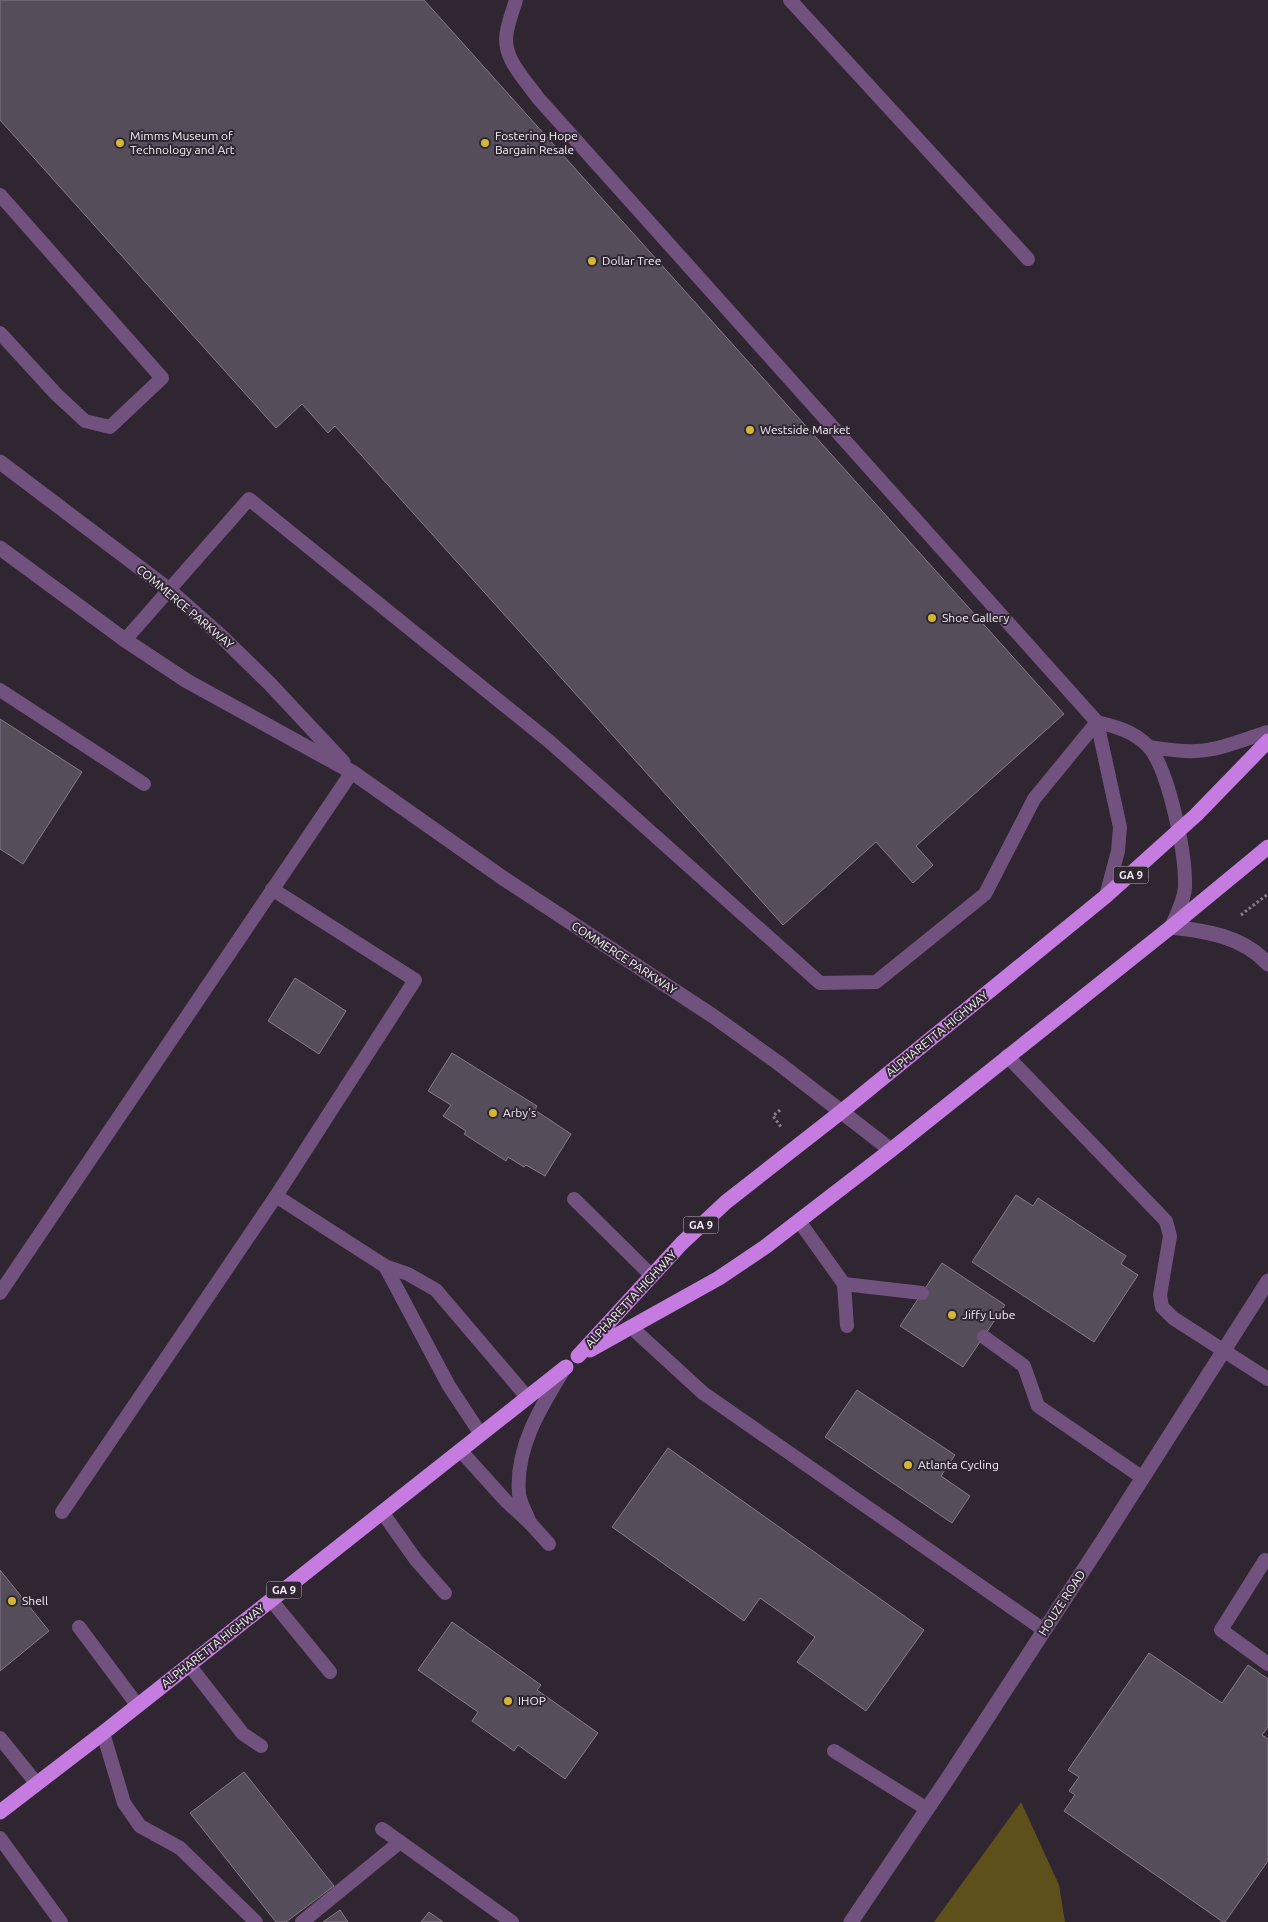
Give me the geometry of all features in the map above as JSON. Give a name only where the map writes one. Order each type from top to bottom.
[{"type":"highway","name":"ALPHARETTA HIGHWAY","points":[[1268,741],[1179,831],[1106,896],[841,1112],[726,1202],[682,1243],[578,1356],[719,1278],[765,1247],[891,1150],[1268,847]]},
{"type":"highway","name":"ALPHARETTA HIGHWAY","points":[[0,1812],[138,1706],[566,1367]]},
{"type":"street","name":"COMMERCE PARKWAY","points":[[0,462],[168,589],[221,636],[270,684],[352,772]]},
{"type":"street","name":"COMMERCE PARKWAY","points":[[0,548],[126,640],[187,681],[352,772],[552,912],[713,1016],[778,1062],[891,1150]]},
{"type":"street","points":[[1171,926],[1209,932],[1241,943],[1263,958],[1268,964]]},
{"type":"street","name":"HOUZE ROAD","points":[[851,1922],[1143,1478],[1268,1280]]},
{"type":"lane","points":[[516,0],[506,32],[506,46],[511,61],[538,98],[1097,722],[1120,827],[1118,851],[1106,896]]},
{"type":"lane","points":[[790,0],[1028,259]]},
{"type":"lane","points":[[0,195],[162,378],[110,427],[84,421],[56,394],[0,333]]},
{"type":"lane","points":[[126,640],[168,589],[249,500],[550,742],[820,982],[876,982],[986,894],[1034,799],[1097,722]]},
{"type":"lane","points":[[0,690],[144,784]]},
{"type":"lane","points":[[1097,722],[1127,730],[1149,747],[1161,769],[1179,831],[1184,868],[1185,888],[1182,902],[1171,926]]},
{"type":"lane","points":[[1149,747],[1196,752],[1218,748],[1268,732]]},
{"type":"lane","points":[[0,1294],[352,772]]},
{"type":"lane","points":[[62,1512],[276,1196],[415,980],[272,889]]},
{"type":"lane","points":[[1007,1056],[1166,1221],[1170,1236],[1160,1295],[1162,1307],[1174,1318],[1268,1379]]},
{"type":"lane","points":[[276,1196],[385,1266],[408,1274],[436,1290],[527,1397]]},
{"type":"lane","points":[[574,1199],[652,1276]]},
{"type":"lane","points":[[799,1221],[844,1284],[847,1326]]},
{"type":"lane","points":[[385,1266],[449,1386],[480,1434]]},
{"type":"lane","points":[[844,1284],[922,1293]]},
{"type":"lane","points":[[631,1327],[703,1393],[1044,1630]]},
{"type":"lane","points":[[984,1337],[1024,1366],[1038,1406],[1143,1478]]},
{"type":"lane","points":[[530,1523],[519,1496],[521,1461],[529,1434],[543,1403],[566,1367]]},
{"type":"lane","points":[[460,1450],[506,1501],[549,1544]]},
{"type":"lane","points":[[382,1512],[416,1560],[445,1593]]},
{"type":"lane","points":[[1264,1560],[1221,1630],[1268,1664]]},
{"type":"lane","points":[[271,1600],[330,1672]]},
{"type":"lane","points":[[79,1628],[138,1706]]},
{"type":"lane","points":[[189,1665],[243,1734],[261,1746]]},
{"type":"lane","points":[[103,1733],[124,1803],[140,1826],[180,1848],[256,1922]]},
{"type":"lane","points":[[0,1738],[37,1784]]},
{"type":"lane","points":[[834,1751],[927,1809]]},
{"type":"lane","points":[[382,1829],[512,1922]]},
{"type":"lane","points":[[0,1838],[61,1922]]},
{"type":"lane","points":[[302,1922],[400,1842]]},
{"type":"path","points":[[1236,919],[1268,894]]},
{"type":"path","points":[[780,1110],[773,1116],[782,1128]]},
{"type":"shaded area","points":[[1021,1802],[1059,1885],[1065,1922],[934,1922]]},
{"type":"building","points":[[0,0],[424,0],[1064,714],[916,846],[933,865],[913,883],[876,842],[783,925],[335,426],[328,433],[302,404],[276,428],[0,120]]},
{"type":"building","points":[[0,719],[82,772],[23,864],[0,849]]},
{"type":"building","points":[[295,978],[346,1011],[319,1054],[268,1021]]},
{"type":"building","name":"Arby's","points":[[452,1053],[537,1106],[535,1110],[571,1134],[545,1176],[526,1165],[524,1167],[508,1157],[506,1161],[464,1134],[466,1131],[443,1116],[451,1105],[428,1091]]},
{"type":"building","points":[[1016,1195],[1033,1206],[1038,1198],[1126,1256],[1121,1264],[1138,1275],[1094,1342],[972,1262]]},
{"type":"building","name":"Jiffy Lube","points":[[942,1263],[1005,1305],[963,1367],[900,1326]]},
{"type":"building","name":"Atlanta Cycling","points":[[857,1390],[955,1455],[941,1476],[970,1496],[952,1523],[825,1437]]},
{"type":"building","points":[[668,1448],[924,1630],[866,1711],[797,1662],[815,1637],[760,1598],[744,1621],[612,1527]]},
{"type":"building","name":"Shell","points":[[0,1570],[49,1631],[0,1671]]},
{"type":"building","name":"IHOP","points":[[452,1622],[541,1685],[537,1690],[598,1733],[565,1779],[518,1745],[514,1751],[472,1721],[478,1712],[418,1670]]},
{"type":"building","points":[[1149,1653],[1222,1703],[1248,1665],[1268,1679],[1268,1727],[1262,1735],[1268,1739],[1268,1861],[1225,1922],[1064,1811],[1075,1795],[1069,1791],[1079,1777],[1068,1770]]},
{"type":"building","points":[[244,1772],[334,1886],[286,1922],[276,1922],[190,1813]]},
{"type":"building","points":[[340,1910],[348,1922],[323,1922]]},
{"type":"building","points":[[429,1912],[443,1922],[421,1922]]},
{"type":"place","name":"Mimms Museum of Technology and Art","points":[[120,143]]},
{"type":"place","name":"Fostering Hope Bargain Resale","points":[[485,143]]},
{"type":"place","name":"Dollar Tree","points":[[592,261]]},
{"type":"place","name":"Westside Market","points":[[750,430]]},
{"type":"place","name":"Shoe Gallery","points":[[932,618]]},
{"type":"place","name":"Arby's","points":[[493,1113]]},
{"type":"place","name":"Jiffy Lube","points":[[952,1315]]},
{"type":"place","name":"Atlanta Cycling","points":[[908,1465]]},
{"type":"place","name":"Shell","points":[[12,1601]]},
{"type":"place","name":"IHOP","points":[[508,1701]]}]
